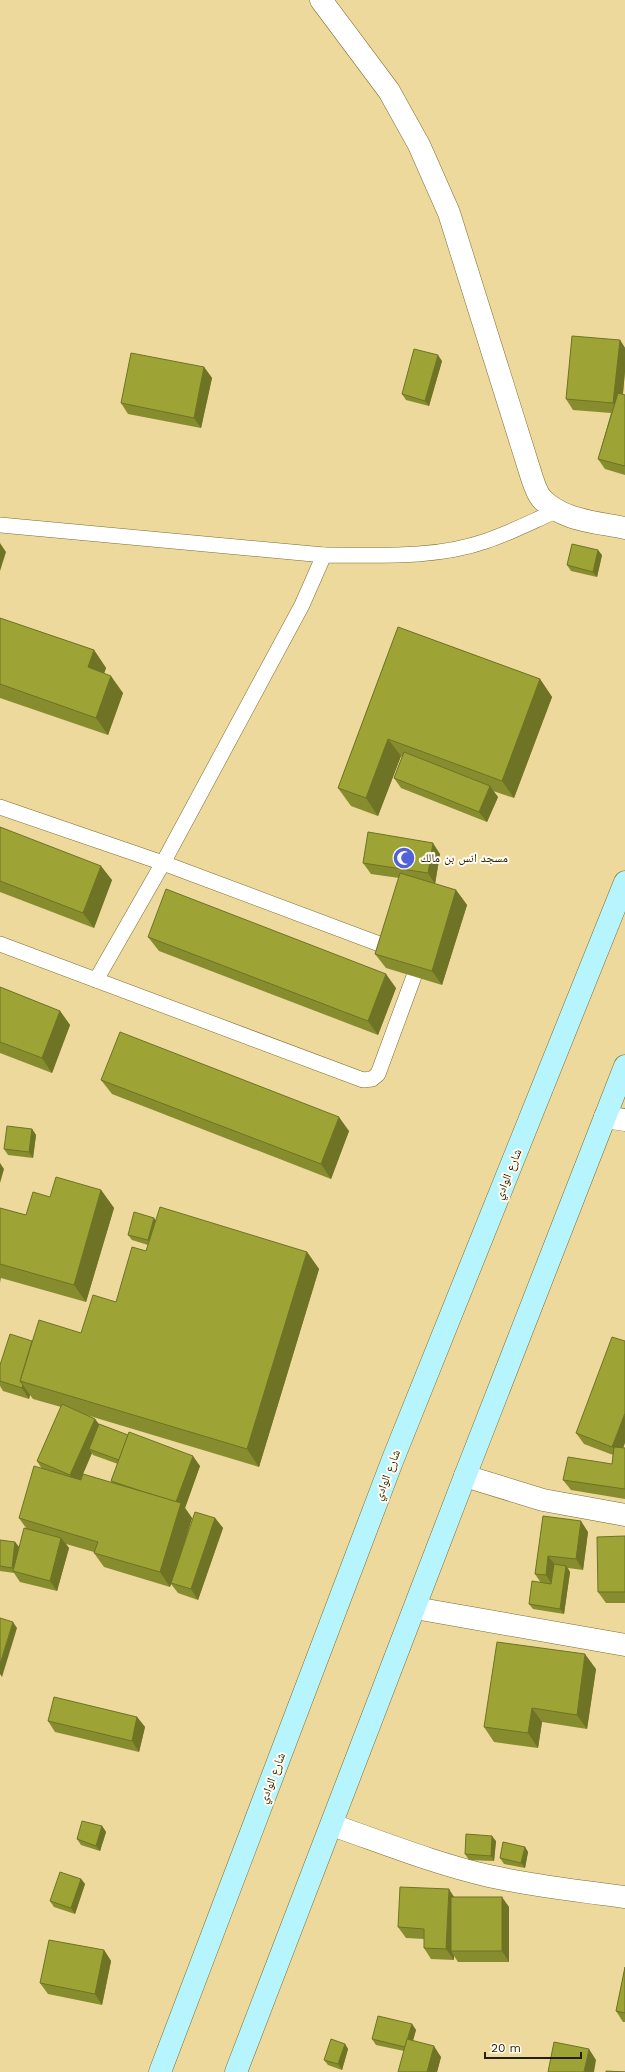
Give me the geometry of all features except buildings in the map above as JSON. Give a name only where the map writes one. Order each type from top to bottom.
[{"type":"main road","name":"شارع الوادي","points":[[160,2072],[390,1466],[625,882]]},
{"type":"main road","points":[[236,2072],[332,1825],[464,1476],[615,1118],[625,1066]]},
{"type":"street","points":[[321,0],[389,90],[419,145],[456,235],[532,478],[540,497],[556,511],[579,519],[625,528]]},
{"type":"street","points":[[464,1476],[544,1500],[625,1515]]},
{"type":"street","points":[[414,1608],[625,1645]]},
{"type":"street","points":[[332,1825],[451,1866],[488,1876],[538,1886],[625,1897]]},
{"type":"lane","points":[[0,525],[324,556],[402,556],[446,551],[485,542],[556,511]]},
{"type":"lane","points":[[96,980],[163,863],[302,605],[324,556]]},
{"type":"lane","points":[[0,807],[163,863],[414,956],[417,968],[378,1074],[372,1079],[363,1080],[0,944]]},
{"type":"place","name":"مسجد انس بن مالك","points":[[404,858]]}]
